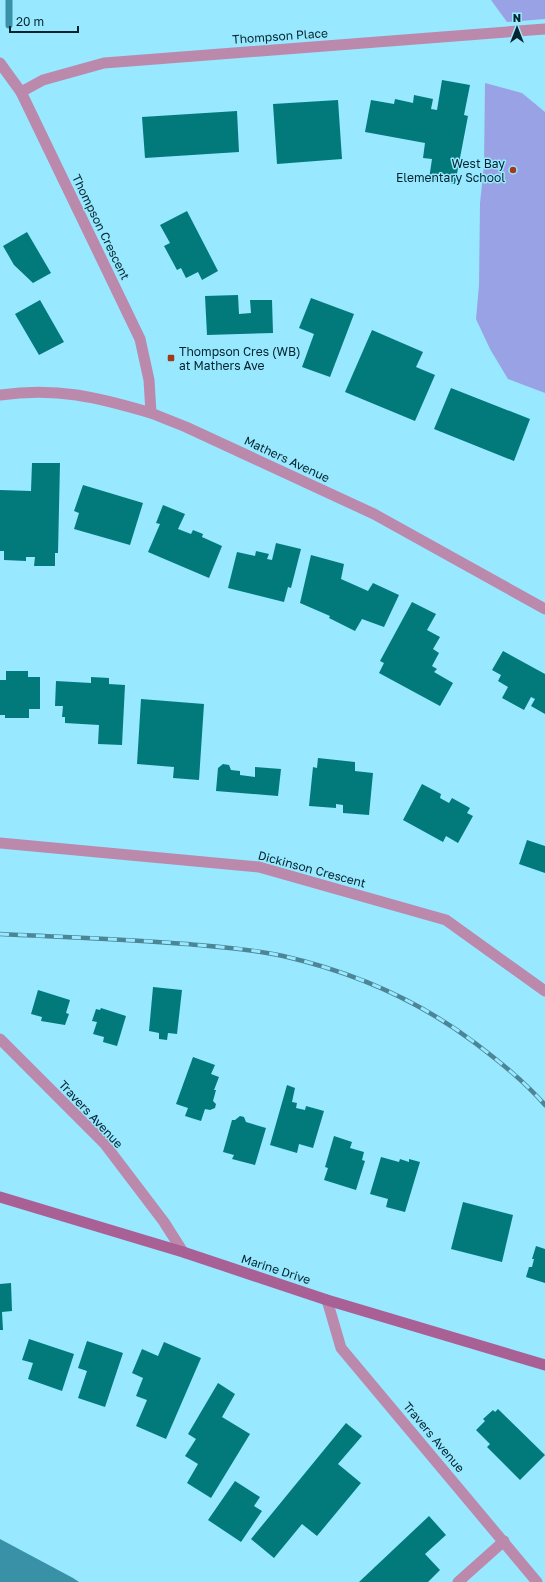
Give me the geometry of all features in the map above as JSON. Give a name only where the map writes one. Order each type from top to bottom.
[{"type":"main road","name":"Marine Drive","points":[[0,1197],[183,1252],[327,1300],[545,1365]]},
{"type":"street","name":"Thompson Place","points":[[21,92],[43,80],[75,70],[111,62],[545,29]]},
{"type":"street","name":"Thompson Crescent","points":[[0,63],[21,92],[140,339],[149,380],[151,413]]},
{"type":"street","name":"Mathers Avenue","points":[[0,395],[51,392],[85,395],[151,413],[186,427],[374,514],[545,609]]},
{"type":"street","name":"Dickinson Crescent","points":[[0,843],[259,867],[446,920],[545,991]]},
{"type":"street","name":"Travers Avenue","points":[[0,1039],[104,1143],[164,1222],[183,1252]]},
{"type":"street","name":"Travers Avenue","points":[[327,1300],[341,1348],[537,1582]]},
{"type":"street","points":[[458,1582],[504,1542]]},
{"type":"shaded area","points":[[491,0],[545,0],[545,19],[507,22]]},
{"type":"shaded area","name":"West Bay Elementary School","points":[[485,83],[522,93],[545,112],[545,393],[508,379],[490,349],[476,319],[479,285],[480,203],[484,165]]},
{"type":"shaded area","points":[[0,1539],[73,1578],[79,1582],[0,1582]]},
{"type":"building","points":[[442,80],[470,85],[464,115],[468,116],[455,184],[429,179],[432,159],[423,158],[425,143],[365,132],[371,100],[394,104],[395,99],[413,103],[414,95],[433,99],[431,109],[437,110]]},
{"type":"building","points":[[338,100],[342,159],[277,164],[273,104]]},
{"type":"building","points":[[237,111],[239,152],[145,158],[142,117]]},
{"type":"building","points":[[187,211],[218,271],[202,280],[198,272],[186,278],[181,268],[177,270],[164,246],[170,243],[160,225]]},
{"type":"building","points":[[27,232],[51,273],[33,283],[14,265],[3,246]]},
{"type":"building","points":[[238,295],[239,314],[251,313],[250,300],[272,300],[273,333],[207,335],[205,296]]},
{"type":"building","points":[[311,298],[354,314],[330,377],[302,367],[314,334],[299,328]]},
{"type":"building","points":[[40,300],[64,342],[39,355],[15,314]]},
{"type":"building","points":[[372,330],[423,352],[416,367],[435,375],[415,421],[345,392]]},
{"type":"building","points":[[451,388],[530,419],[514,461],[434,429]]},
{"type":"building","points":[[32,463],[60,463],[58,553],[55,553],[55,566],[34,566],[35,557],[26,557],[26,561],[4,560],[4,551],[0,551],[0,490],[31,491]]},
{"type":"building","points":[[83,485],[143,503],[130,545],[74,529],[79,513],[74,511]]},
{"type":"building","points":[[163,505],[185,514],[178,529],[191,534],[193,530],[203,534],[202,537],[222,546],[209,578],[148,552],[160,524],[156,523]]},
{"type":"building","points":[[276,543],[301,549],[291,588],[288,587],[284,602],[228,588],[237,552],[255,556],[256,551],[269,554],[267,559],[272,560]]},
{"type":"building","points":[[311,555],[344,564],[341,579],[368,591],[373,583],[399,595],[384,627],[362,619],[355,631],[329,618],[330,616],[300,603]]},
{"type":"building","points":[[412,602],[436,614],[427,630],[440,637],[433,649],[439,653],[432,666],[437,669],[434,672],[453,683],[440,706],[379,673],[384,663],[380,661]]},
{"type":"building","points":[[503,651],[545,674],[545,714],[531,706],[535,699],[531,697],[524,710],[502,698],[508,687],[498,681],[501,675],[492,670]]},
{"type":"building","points":[[6,671],[28,671],[28,677],[40,677],[40,709],[29,709],[29,718],[5,718],[5,715],[0,715],[0,680],[6,680]]},
{"type":"building","points":[[91,677],[109,678],[109,684],[125,685],[122,745],[98,744],[99,725],[65,723],[65,717],[62,717],[63,706],[55,706],[56,681],[91,683]]},
{"type":"building","points":[[141,699],[204,704],[199,780],[173,778],[174,767],[137,764]]},
{"type":"building","points":[[318,758],[355,762],[355,771],[373,773],[369,815],[343,813],[343,805],[336,804],[336,808],[309,806],[313,767],[317,768]]},
{"type":"building","points":[[223,764],[229,765],[231,770],[240,771],[240,775],[255,777],[255,767],[281,769],[278,796],[216,791],[218,768]]},
{"type":"building","points":[[422,784],[441,794],[440,798],[449,803],[452,798],[470,808],[467,813],[473,816],[458,843],[446,836],[443,842],[403,820]]},
{"type":"building","points":[[527,840],[545,846],[545,873],[519,864]]},
{"type":"building","points":[[153,987],[182,990],[177,1034],[168,1033],[167,1040],[159,1039],[159,1033],[149,1031]]},
{"type":"building","points":[[38,990],[70,1000],[66,1013],[69,1014],[65,1025],[41,1021],[42,1017],[31,1014]]},
{"type":"building","points":[[101,1008],[126,1016],[117,1046],[103,1042],[104,1037],[93,1034],[97,1022],[92,1021],[96,1009],[100,1010]]},
{"type":"building","points":[[193,1057],[215,1065],[211,1074],[219,1077],[214,1090],[216,1090],[213,1101],[216,1104],[215,1108],[210,1110],[205,1109],[201,1121],[185,1116],[188,1108],[176,1104]]},
{"type":"building","points":[[287,1085],[295,1088],[292,1102],[297,1103],[296,1108],[305,1110],[306,1106],[324,1111],[313,1148],[299,1144],[297,1153],[270,1145]]},
{"type":"building","points":[[240,1116],[244,1117],[246,1122],[266,1128],[255,1165],[232,1159],[234,1155],[223,1152],[232,1120],[235,1120]]},
{"type":"building","points":[[334,1136],[352,1142],[350,1148],[364,1152],[362,1160],[365,1161],[356,1190],[324,1180],[328,1168],[325,1167]]},
{"type":"building","points":[[381,1157],[399,1162],[400,1159],[409,1162],[409,1159],[420,1162],[405,1212],[386,1207],[388,1199],[370,1194]]},
{"type":"building","points":[[463,1202],[513,1215],[502,1262],[451,1249]]},
{"type":"building","points":[[536,1246],[545,1249],[545,1283],[526,1277],[529,1267],[532,1267],[534,1259],[532,1259]]},
{"type":"building","points":[[11,1283],[12,1311],[2,1312],[3,1330],[0,1330],[0,1284]]},
{"type":"building","points":[[29,1339],[74,1354],[62,1391],[28,1379],[33,1363],[22,1360]]},
{"type":"building","points":[[87,1341],[123,1353],[105,1407],[78,1398],[87,1371],[78,1368]]},
{"type":"building","points":[[164,1342],[201,1358],[166,1439],[136,1426],[147,1400],[136,1396],[143,1378],[132,1373],[142,1349],[158,1356]]},
{"type":"building","points":[[218,1383],[235,1394],[222,1417],[250,1434],[211,1498],[187,1483],[198,1464],[185,1456],[196,1439],[188,1434]]},
{"type":"building","points":[[498,1409],[545,1455],[520,1480],[487,1447],[490,1444],[476,1430],[485,1421],[483,1419],[493,1410],[495,1412]]},
{"type":"building","points":[[346,1423],[362,1436],[338,1464],[361,1483],[317,1536],[302,1524],[274,1558],[251,1539]]},
{"type":"building","points":[[235,1481],[260,1497],[254,1506],[262,1511],[241,1542],[208,1520]]},
{"type":"building","points":[[429,1516],[446,1535],[425,1554],[440,1570],[428,1582],[359,1582]]},
{"type":"waterway","points":[[9,0],[9,25]]},
{"type":"railway","points":[[0,934],[140,941],[235,948],[283,956],[335,970],[384,989],[408,1001],[453,1028],[494,1057],[512,1072],[545,1105]]},
{"type":"place","name":"West Bay Elementary School","points":[[513,170]]},
{"type":"place","name":"Thompson Cres (WB) at Mathers Ave","points":[[171,358]]}]
